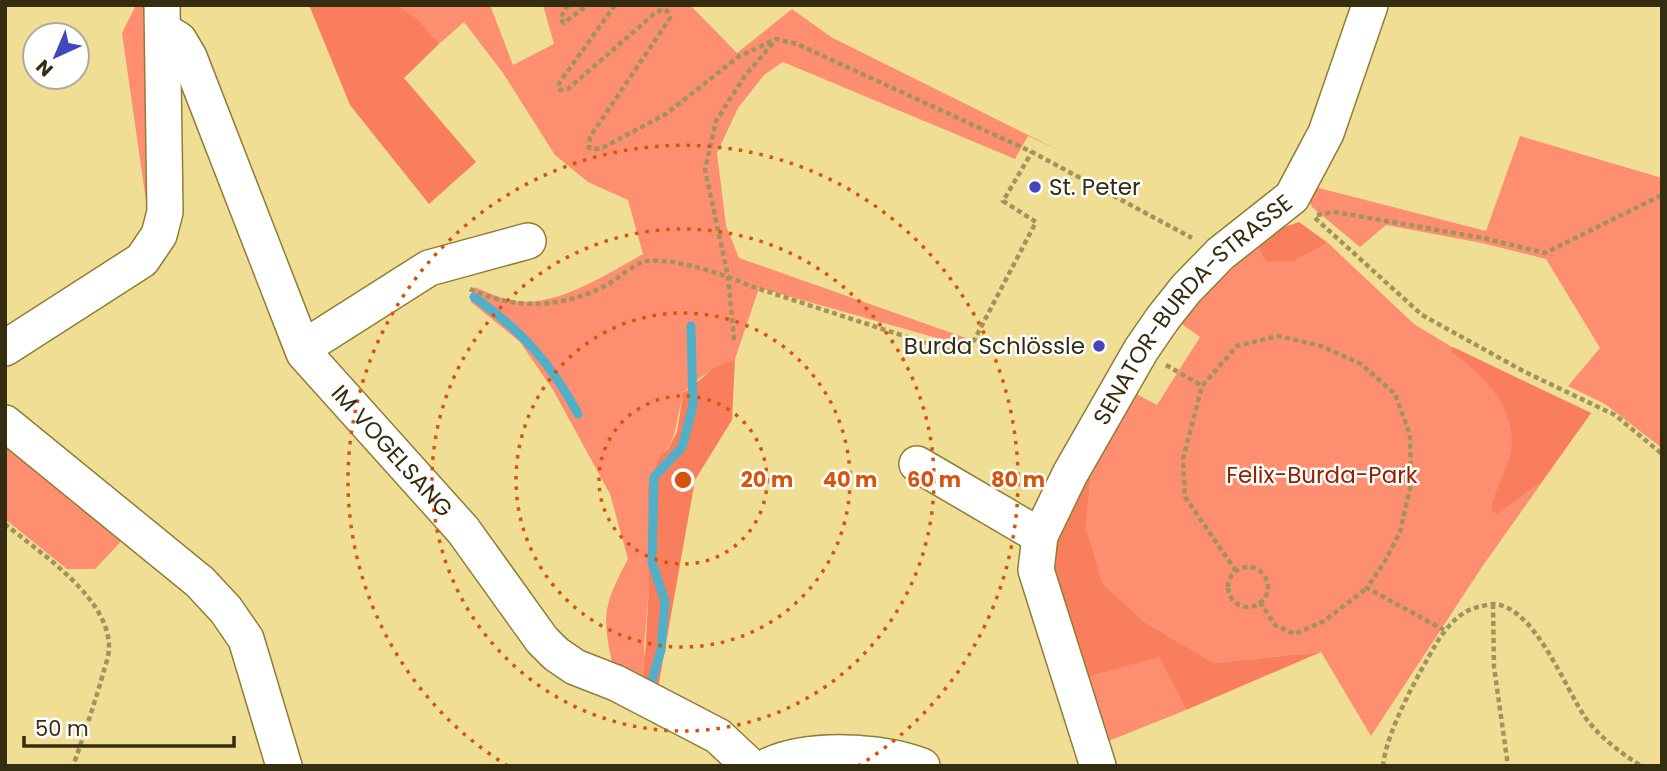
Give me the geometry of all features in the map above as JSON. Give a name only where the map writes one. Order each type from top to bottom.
[{"type":"street","name":"SENATOR-BURDA-STRASSE","points":[[1098,766],[1036,570],[1040,536],[1070,474],[1141,350],[1186,289],[1220,254],[1292,197],[1326,134],[1370,5]]},
{"type":"street","name":"IM VOGELSANG","points":[[5,348],[142,260],[159,235],[165,212],[163,18]]},
{"type":"street","name":"IM VOGELSANG","points":[[163,18],[189,57],[304,353],[463,530],[542,640],[556,654],[575,667],[616,683],[718,736],[750,766]]},
{"type":"street","points":[[303,348],[429,268],[528,242]]},
{"type":"street","points":[[5,423],[200,582],[226,610],[246,639],[284,766]]},
{"type":"street","points":[[918,464],[1040,536]]},
{"type":"street","points":[[768,766],[784,758],[835,752],[908,761],[922,766]]},
{"type":"path","points":[[568,5],[560,15],[564,23],[587,5]]},
{"type":"path","points":[[615,5],[560,82],[560,90],[568,89],[654,14],[663,9],[670,18],[590,137],[589,148],[596,149],[666,114],[738,57],[776,39],[797,44],[1032,152],[1220,254]]},
{"type":"path","points":[[734,340],[728,276],[705,170],[716,121],[744,77],[776,39]]},
{"type":"path","points":[[429,268],[475,292],[515,305],[547,304],[607,285],[643,260],[719,272],[750,286],[950,351],[968,352],[1036,222],[1003,201],[1032,152]]},
{"type":"path","points":[[1662,195],[1545,253],[1335,212],[1313,216],[1422,315],[1525,372],[1615,415],[1662,454]]},
{"type":"path","points":[[1236,571],[1185,497],[1183,459],[1202,386],[1237,346],[1278,336],[1321,346],[1361,364],[1395,394],[1410,435],[1410,484],[1400,532],[1367,588],[1324,621],[1295,634],[1275,625],[1261,602]]},
{"type":"path","points":[[1141,350],[1202,386]]},
{"type":"path","points":[[5,524],[67,576],[99,609],[107,628],[109,649],[95,704],[73,766]]},
{"type":"path","points":[[1251,567],[1262,573],[1268,585],[1261,602],[1248,607],[1231,598],[1228,585],[1236,571],[1251,567]]},
{"type":"path","points":[[1367,588],[1444,630]]},
{"type":"path","points":[[1493,604],[1494,667],[1508,766]]},
{"type":"path","points":[[1384,766],[1385,751],[1400,716],[1426,660],[1444,630],[1470,609],[1493,604],[1508,608],[1521,617],[1554,660],[1585,717],[1611,746],[1641,766]]},
{"type":"green space","points":[[136,5],[151,5],[150,229],[122,33]]},
{"type":"green space","points":[[397,5],[490,5],[513,65],[554,44],[543,5],[690,5],[737,53],[792,9],[831,37],[1060,151],[1028,136],[1015,159],[783,62],[764,75],[738,108],[717,153],[726,226],[739,258],[966,338],[962,345],[759,288],[735,359],[705,374],[686,391],[680,405],[674,436],[660,457],[644,648],[648,690],[615,675],[611,656],[606,615],[613,590],[628,559],[610,494],[553,390],[520,342],[471,302],[475,287],[502,298],[523,302],[559,296],[595,281],[643,254],[628,200],[588,182],[555,155],[503,73],[464,22],[439,44],[419,20]]},
{"type":"green space","points":[[1520,136],[1662,178],[1662,448],[1605,404],[1568,386],[1600,348],[1546,259],[1482,243],[1386,225],[1360,247],[1312,207],[1309,200],[1315,187],[1486,231]]},
{"type":"green space","name":"Felix-Burda-Park","points":[[1328,243],[1414,324],[1460,352],[1591,413],[1482,567],[1371,736],[1321,652],[1214,663],[1146,623],[1103,584],[1086,528],[1092,458],[1129,390],[1157,405],[1200,337],[1175,319],[1207,285],[1258,245],[1294,261]]},
{"type":"green space","points":[[5,435],[130,532],[95,569],[67,569],[5,519]]},
{"type":"green space","points":[[1159,656],[1186,710],[1101,744],[1084,678]]},
{"type":"shaded area","points":[[309,5],[397,5],[419,20],[439,44],[404,78],[476,162],[429,204],[350,105]]},
{"type":"shaded area","points":[[1299,222],[1328,243],[1294,261],[1266,262],[1258,245],[1281,228]]},
{"type":"shaded area","points":[[1453,347],[1591,413],[1541,482],[1497,514],[1491,509],[1511,451],[1509,421],[1496,394],[1475,371],[1451,352]]},
{"type":"shaded area","points":[[735,359],[732,420],[695,480],[657,694],[648,690],[644,674],[649,585],[648,488],[660,456],[668,449],[677,432],[683,394],[715,367]]},
{"type":"shaded area","points":[[1092,458],[1086,528],[1103,584],[1146,623],[1214,663],[1321,652],[1186,710],[1159,657],[1084,678],[1065,618],[1054,564],[1061,528]]},
{"type":"waterway","points":[[474,297],[507,322],[534,349],[557,379],[578,414]]},
{"type":"waterway","points":[[652,680],[661,650],[665,602],[652,562],[654,477],[682,447],[693,406],[691,326]]},
{"type":"place","name":"St. Peter","points":[[1035,187]]},
{"type":"place","name":"Burda Schlössle","points":[[1099,346]]}]
